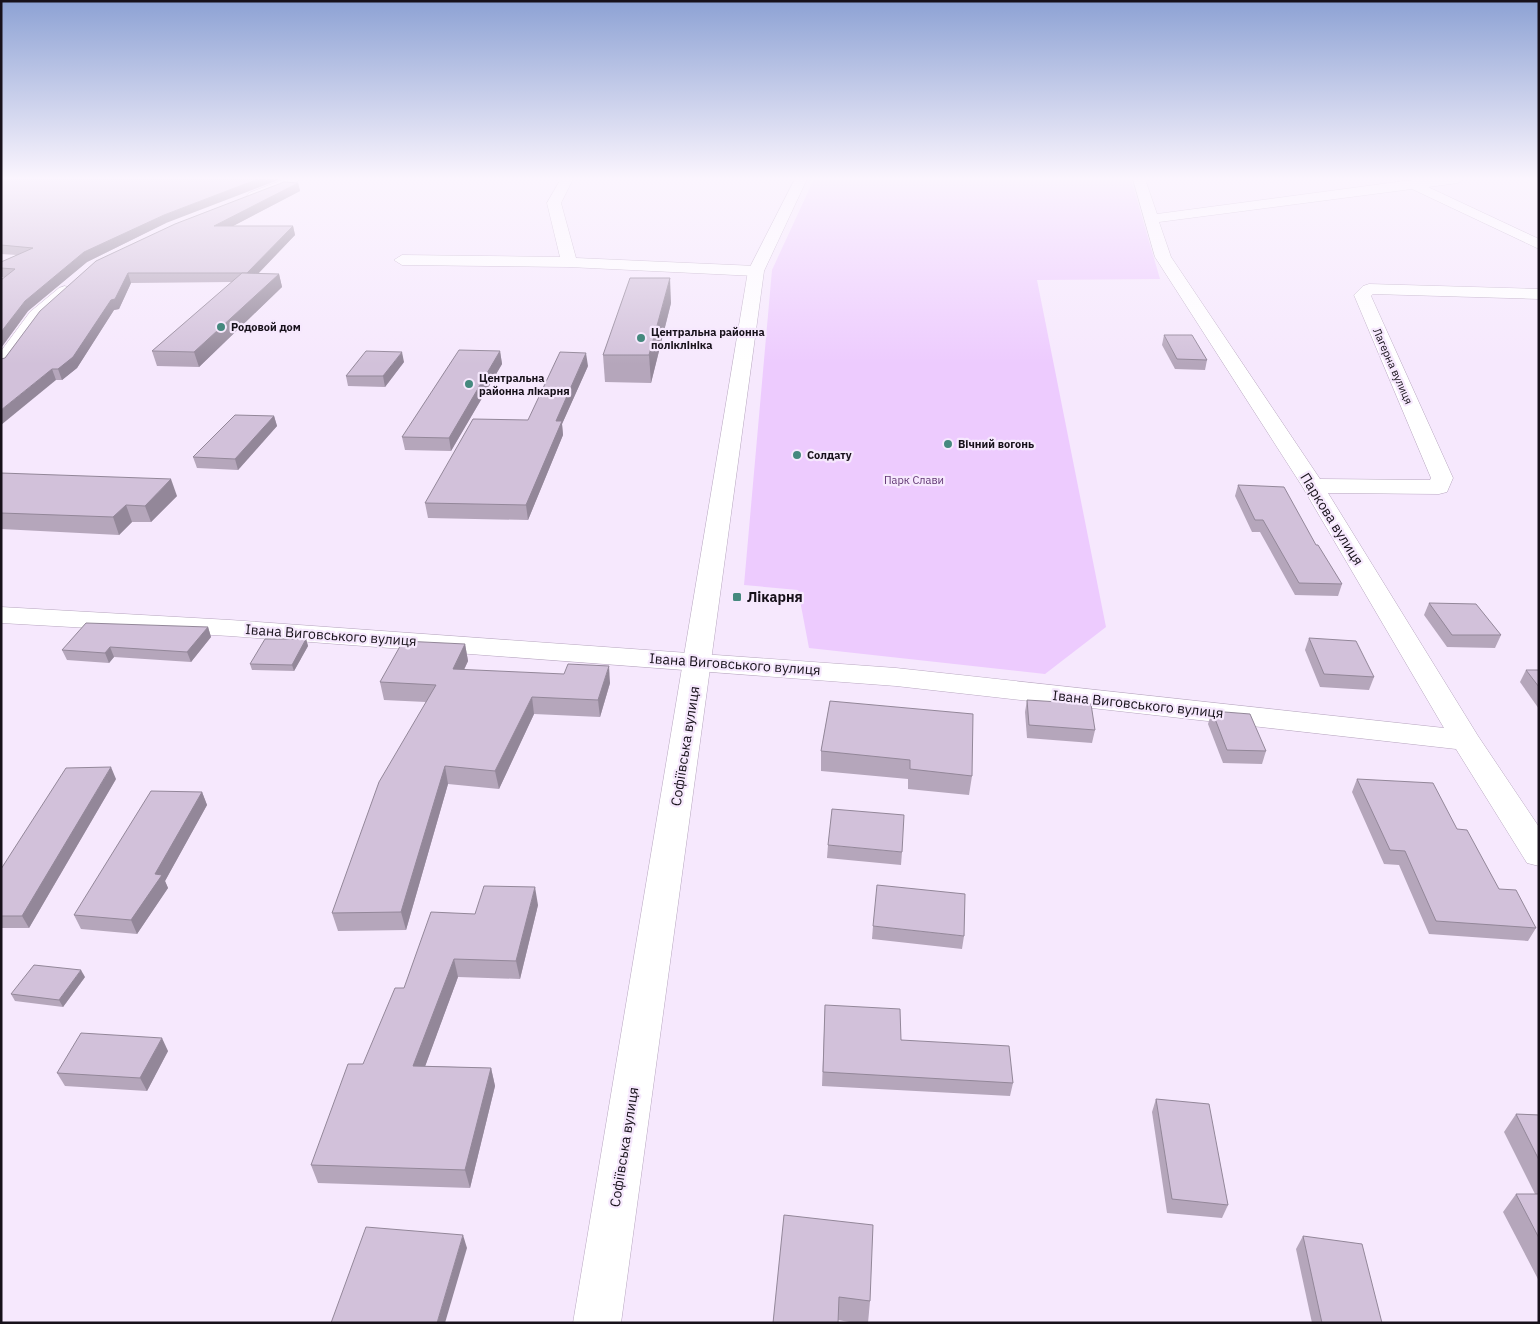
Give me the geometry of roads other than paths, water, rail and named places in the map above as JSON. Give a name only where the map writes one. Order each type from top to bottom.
[{"type":"street","points":[[564,241],[569,262]]},
{"type":"street","name":"Софіївська вулиця","points":[[597,1323],[756,271],[771,241]]},
{"type":"street","name":"Паркова вулиця","points":[[1158,241],[1163,256],[1171,269],[1313,486],[1466,740],[1539,854]]},
{"type":"street","points":[[402,260],[569,262],[756,271]]},
{"type":"street","points":[[1,364],[36,316],[79,278]]},
{"type":"street","name":"Лагерна вулиця","points":[[1313,486],[1439,487],[1442,478],[1362,295],[1370,289],[1539,294]]},
{"type":"street","name":"Івана Виговського вулиця","points":[[1,615],[230,628],[896,677],[1466,740]]},
{"type":"place","name":"Родовой дом","points":[[221,327]]},
{"type":"place","name":"Центральна районна поліклініка","points":[[641,338]]},
{"type":"place","name":"Центральна районна лікарня","points":[[469,384]]},
{"type":"place","name":"Вічний вогонь","points":[[948,444]]},
{"type":"place","name":"Солдату","points":[[797,455]]},
{"type":"place","name":"Лікарня","points":[[737,597]]},
{"type":"park label","name":"Парк Слави","points":[[914,480]]}]
